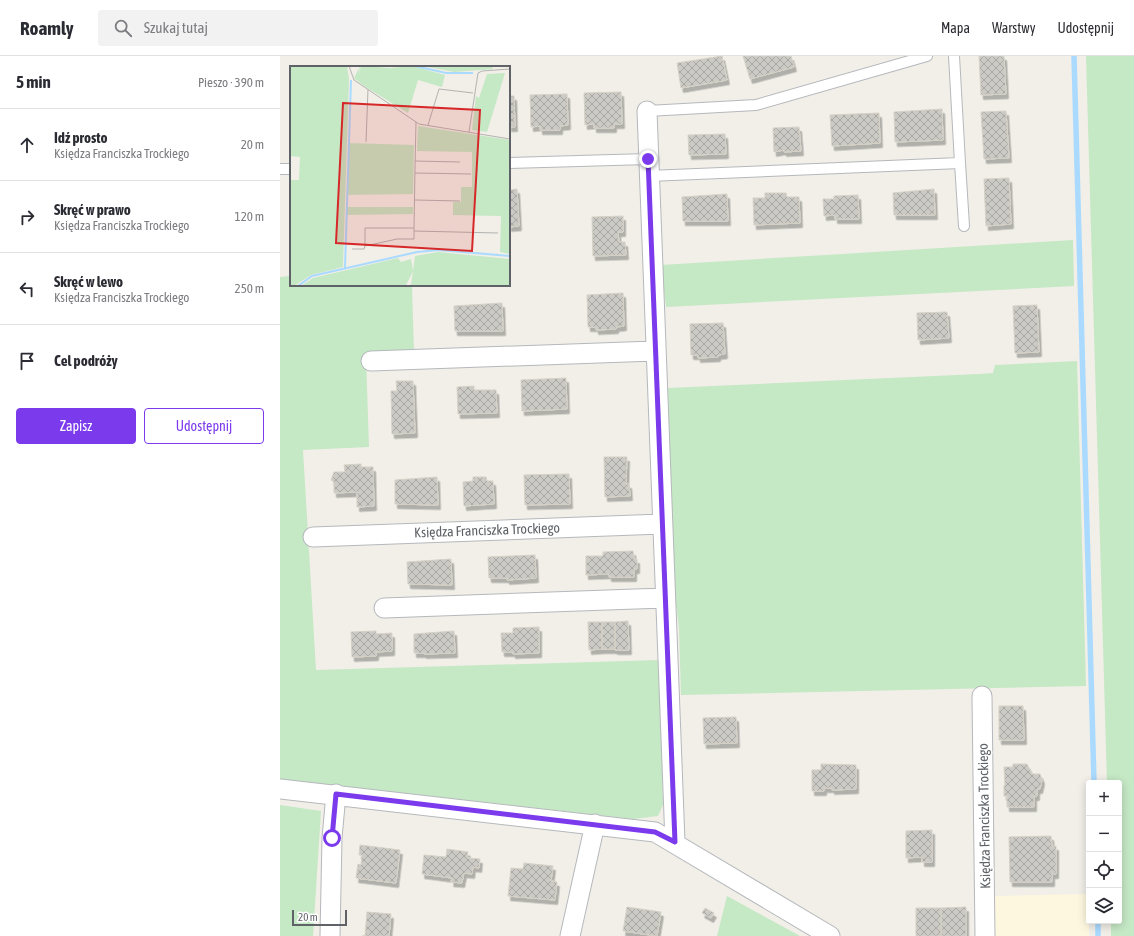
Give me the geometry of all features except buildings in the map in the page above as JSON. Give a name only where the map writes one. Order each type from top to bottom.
[{"type":"street","points":[[647,111],[664,598],[667,628],[675,842]]},
{"type":"street","points":[[371,361],[655,351]]},
{"type":"street","name":"Księdza Franciszka Trockiego","points":[[313,537],[662,524]]},
{"type":"street","points":[[384,608],[664,598]]},
{"type":"street","name":"Księdza Franciszka Trockiego","points":[[982,696],[985,936]]},
{"type":"street","points":[[280,790],[336,794],[655,832],[675,842],[830,936]]},
{"type":"street","points":[[330,936],[332,838],[336,794]]},
{"type":"street","points":[[570,936],[595,824]]},
{"type":"lane","points":[[647,111],[756,105],[926,56]]},
{"type":"lane","points":[[954,56],[964,226]]},
{"type":"lane","points":[[510,163],[648,167],[960,163]]},
{"type":"shaded area","points":[[1086,894],[1086,924],[1089,924],[1089,936],[994,936],[994,896]]},
{"type":"green space","points":[[1086,56],[1134,56],[1134,936],[1111,936],[1111,924],[1122,924],[1122,780],[1107,780]]},
{"type":"green space","points":[[1073,240],[1074,286],[666,307],[661,265]]},
{"type":"green space","points":[[290,276],[290,286],[412,286],[414,354],[366,357],[369,447],[303,450],[316,670],[659,660],[663,805],[658,816],[633,819],[280,779],[280,277]]},
{"type":"green space","points":[[1077,361],[1086,686],[681,695],[679,628],[675,597],[668,388],[979,374],[993,373],[995,365]]},
{"type":"green space","points":[[280,805],[321,811],[313,936],[280,936]]},
{"type":"green space","points":[[727,896],[800,936],[717,936]]},
{"type":"waterway","points":[[1074,56],[1094,780]]},
{"type":"waterway","points":[[1098,924],[1098,936]]},
{"type":"route","points":[[332,838],[336,794],[655,832],[675,842],[667,628],[664,598],[648,159]]}]
